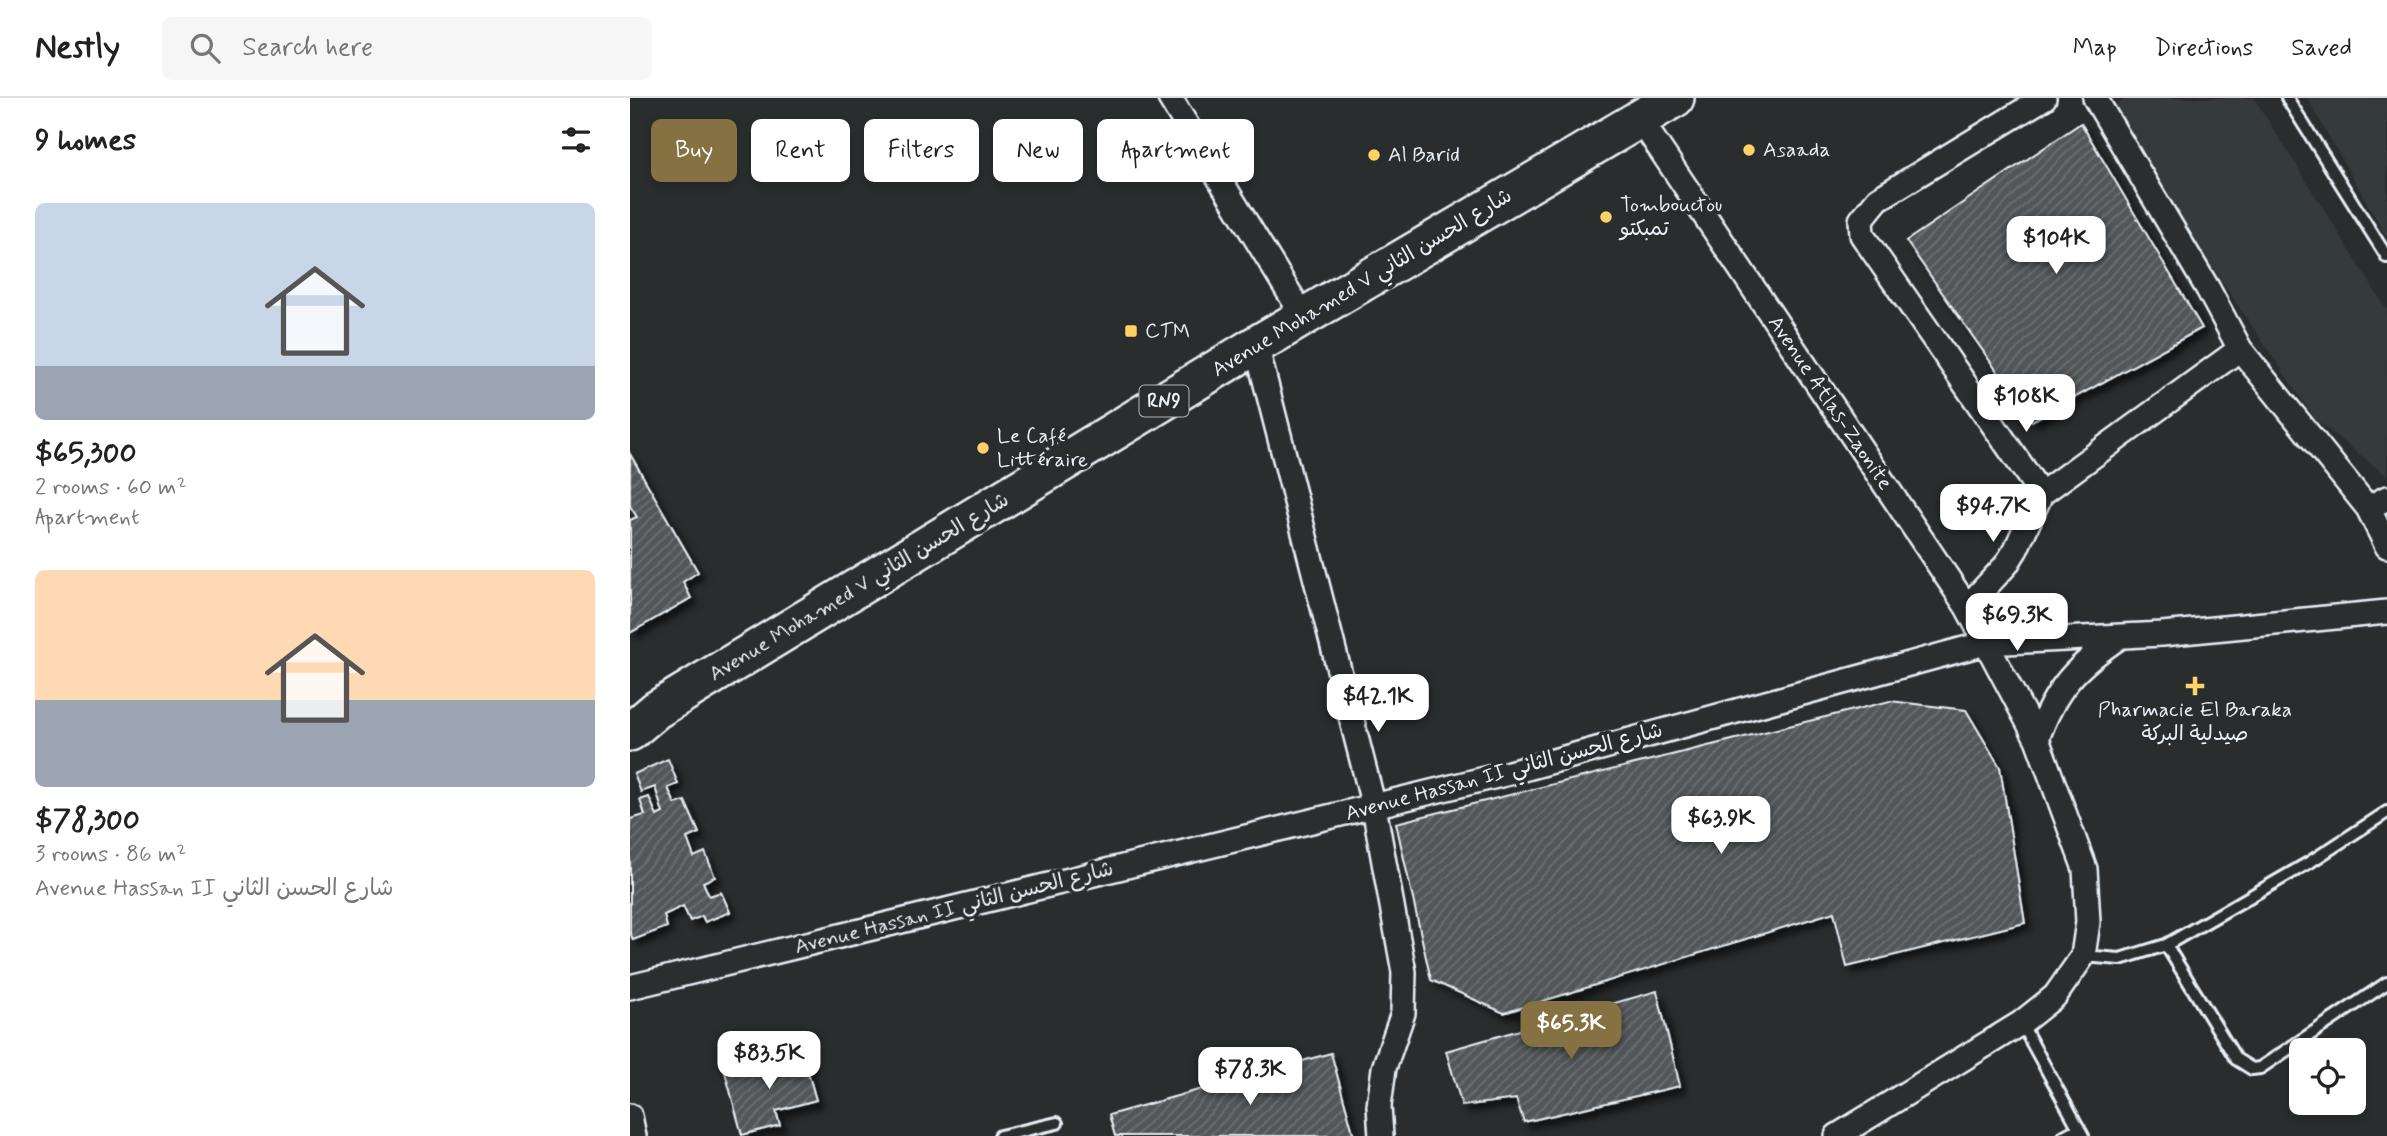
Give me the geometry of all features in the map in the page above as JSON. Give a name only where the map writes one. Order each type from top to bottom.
[{"type":"main road","name":"Avenue Mohamed V شارع الحسن الثاني","points":[[639,720],[1256,345],[1675,98]]},
{"type":"street","points":[[1170,98],[1304,317]]},
{"type":"street","points":[[2041,494],[1862,235],[1861,220],[1878,199],[2044,98]]},
{"type":"street","points":[[2098,99],[2240,349],[2378,503],[2387,546]]},
{"type":"street","name":"Avenue Atlas-Zaonite","points":[[1640,119],[1967,607],[2037,740],[2085,869],[2088,922],[2082,956],[2056,996],[2021,1023],[1837,1136]]},
{"type":"street","points":[[1256,345],[1374,807],[1404,972],[1403,1013],[1384,1068],[1379,1105],[1381,1136]]},
{"type":"street","points":[[1967,607],[2006,565],[2041,494],[2240,349]]},
{"type":"street","name":"Avenue Hassan II شارع الحسن الثاني","points":[[630,987],[1374,807],[1986,643],[2122,636],[2387,612]]},
{"type":"street","points":[[2037,740],[2046,714],[2079,667],[2122,636]]},
{"type":"street","points":[[630,1116],[635,1136]]},
{"type":"lane","points":[[2287,98],[2387,257]]},
{"type":"lane","points":[[2082,956],[2120,959],[2166,945],[2310,862],[2387,812]]},
{"type":"lane","points":[[2166,945],[2236,1059],[2252,1069],[2260,1068],[2387,983]]},
{"type":"lane","points":[[2021,1023],[2081,1132],[2064,1136]]},
{"type":"lane","points":[[1000,1136],[1058,1123]]},
{"type":"shaded area","points":[[2128,98],[2254,98],[2387,310],[2387,476],[2316,420],[2106,111]]},
{"type":"shaded area","points":[[2307,98],[2387,98],[2387,238]]},
{"type":"building","points":[[2081,123],[2202,328],[2032,421],[1906,241]]},
{"type":"building","points":[[630,454],[698,572],[683,582],[691,598],[630,633],[630,520],[637,517],[630,506]]},
{"type":"building","points":[[1890,701],[1966,710],[2000,767],[2025,923],[1847,967],[1834,912],[1504,1013],[1431,980],[1396,823]]},
{"type":"building","points":[[668,759],[678,784],[668,788],[675,804],[685,801],[699,833],[687,838],[694,857],[705,852],[715,877],[703,882],[709,896],[721,892],[730,912],[705,922],[702,916],[690,921],[683,906],[664,915],[667,927],[633,940],[630,933],[630,819],[645,815],[640,800],[649,797],[657,816],[663,813],[655,787],[641,792],[634,774]]},
{"type":"building","points":[[1657,991],[1680,1086],[1524,1122],[1516,1099],[1462,1106],[1446,1051]]},
{"type":"building","points":[[802,1051],[816,1100],[776,1111],[780,1125],[742,1135],[725,1072]]},
{"type":"building","points":[[1331,1053],[1354,1136],[1115,1136],[1109,1115]]},
{"type":"place","name":"Asaada","points":[[1749,150]]},
{"type":"place","name":"Al Barid","points":[[1374,155]]},
{"type":"place","name":"Tombouctou تمبكتو","points":[[1606,217]]},
{"type":"place","name":"CTM","points":[[1131,331]]},
{"type":"place","name":"Le Café Littéraire","points":[[983,448]]},
{"type":"place","name":"Pharmacie El Baraka صيدلية البركة","points":[[2195,686]]}]
